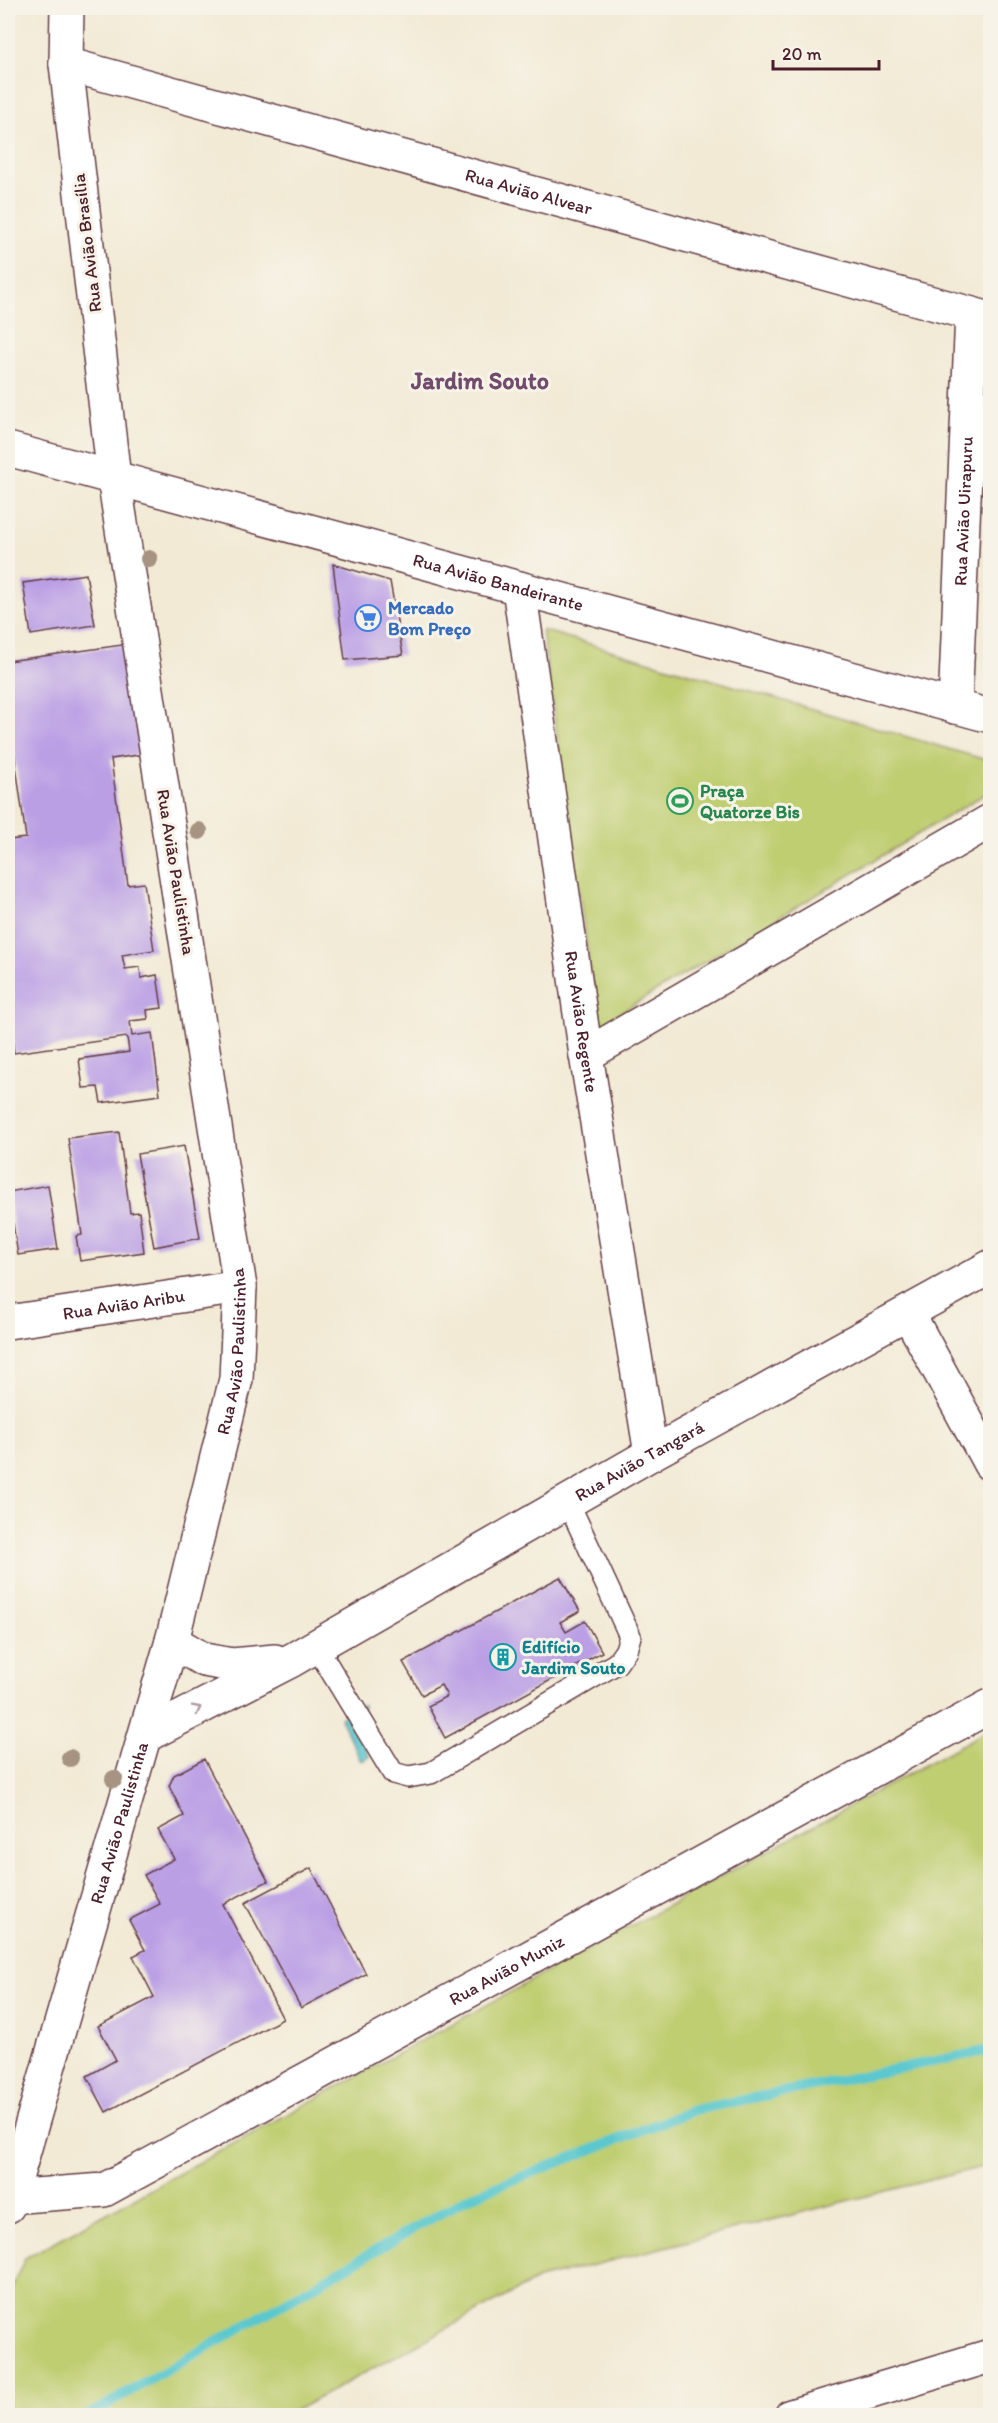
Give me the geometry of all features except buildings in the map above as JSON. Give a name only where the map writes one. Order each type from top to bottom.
[{"type":"street","name":"Rua Avião Brasília","points":[[67,8],[66,64],[114,478]]},
{"type":"street","name":"Rua Avião Alvear","points":[[66,64],[981,316]]},
{"type":"street","name":"Rua Avião Uirapuru","points":[[955,707],[981,316]]},
{"type":"street","name":"Rua Avião Bandeirante","points":[[8,449],[990,716]]},
{"type":"street","name":"Rua Avião Paulistinha","points":[[9,2200],[172,1641],[236,1379],[240,1287],[114,478]]},
{"type":"street","name":"Rua Avião Regente","points":[[519,588],[586,1055],[651,1454]]},
{"type":"street","points":[[586,1055],[990,821]]},
{"type":"street","name":"Rua Avião Tangará","points":[[145,1736],[304,1653],[651,1454],[990,1267]]},
{"type":"street","name":"Rua Avião Aribu","points":[[8,1322],[240,1287]]},
{"type":"street","points":[[908,1313],[990,1464]]},
{"type":"street","name":"Rua Avião Tangará","points":[[172,1641],[204,1659],[232,1665],[304,1653]]},
{"type":"street","name":"Rua Avião Muniz","points":[[9,2200],[104,2190],[990,1706]]},
{"type":"street","points":[[791,2415],[990,2356]]},
{"type":"lane","points":[[304,1653],[393,1773],[408,1777],[431,1773],[617,1663],[626,1650],[630,1636],[568,1502]]},
{"type":"green space","points":[[542,630],[990,761],[990,791],[598,1026]]},
{"type":"green space","points":[[990,1729],[990,2165],[538,2279],[287,2415],[8,2415],[8,2297],[25,2258]]},
{"type":"water","points":[[363,1705],[359,1731],[369,1757],[361,1761],[340,1718]]},
{"type":"waterway","points":[[87,2416],[467,2198],[694,2110],[990,2050]]},
{"type":"place","name":"Mercado Bom Preço","points":[[368,618]]},
{"type":"place","name":"Praça Quatorze Bis","points":[[680,801]]},
{"type":"place","name":"Edifício Jardim Souto","points":[[503,1657]]},
{"type":"district","name":"Jardim Souto","points":[[480,381]]}]
